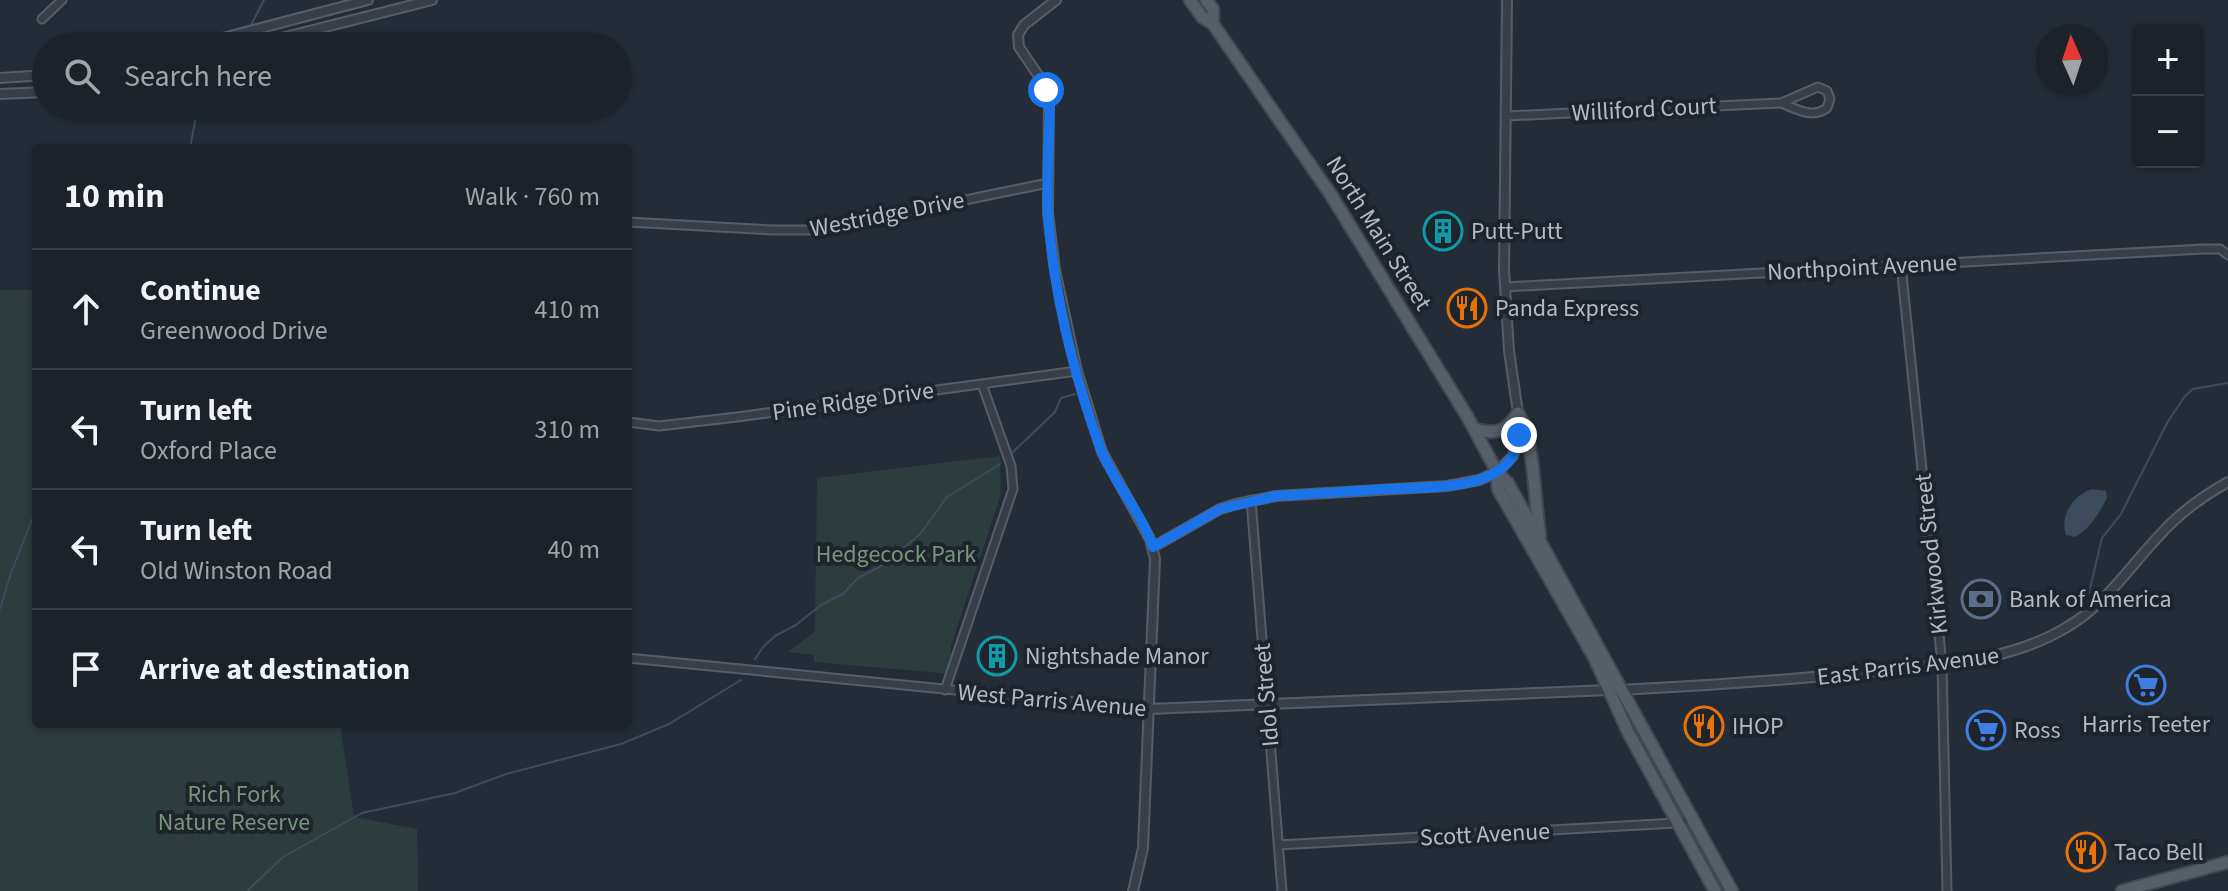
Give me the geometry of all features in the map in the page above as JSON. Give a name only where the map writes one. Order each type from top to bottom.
[{"type":"main road","name":"North Main Street","points":[[1190,0],[1213,24],[1331,195],[1497,472],[1508,483],[1604,654],[1615,690],[1676,823],[1715,891]]},
{"type":"main road","points":[[1198,11],[1209,5],[1213,24]]},
{"type":"main road","points":[[1474,429],[1500,432],[1518,413],[1529,437],[1541,543]]},
{"type":"main road","name":"North Main Street","points":[[1497,472],[1498,489],[1732,891]]},
{"type":"main road","points":[[2122,891],[2228,862]]},
{"type":"street","points":[[42,19],[62,0]]},
{"type":"street","points":[[245,32],[368,0]]},
{"type":"street","points":[[306,32],[432,0]]},
{"type":"street","points":[[1056,0],[1024,25],[1018,35],[1018,43],[1042,81],[1049,99],[1048,213],[1055,270],[1077,371],[1102,452],[1153,547],[1155,571],[1143,848],[1133,891]]},
{"type":"street","points":[[1153,547],[1220,509],[1251,500],[1447,486],[1479,480],[1497,472],[1513,456],[1518,445],[1518,413],[1509,351],[1505,287],[1507,0]]},
{"type":"street","points":[[0,78],[32,76]]},
{"type":"street","name":"Williford Court","points":[[1506,116],[1781,103],[1818,87],[1827,91],[1830,99],[1827,108],[1816,113],[1806,113],[1781,103]]},
{"type":"street","points":[[0,94],[32,93]]},
{"type":"street","name":"Westridge Drive","points":[[632,222],[820,230],[1048,183]]},
{"type":"street","points":[[2228,241],[2220,249],[2228,255]]},
{"type":"street","name":"Northpoint Avenue","points":[[1505,287],[2220,249]]},
{"type":"street","name":"Kirkwood Street","points":[[1901,265],[1942,664],[1947,891]]},
{"type":"street","name":"Pine Ridge Drive","points":[[632,423],[659,426],[1077,371]]},
{"type":"street","points":[[945,690],[1013,489],[1011,466],[982,384]]},
{"type":"street","name":"East Parris Avenue","points":[[1615,690],[1786,681],[1942,664],[2014,652],[2069,627],[2091,611],[2177,517],[2228,482]]},
{"type":"street","name":"Idol Street","points":[[1251,500],[1282,891]]},
{"type":"street","name":"West Parris Avenue","points":[[632,658],[1149,709],[1615,690]]},
{"type":"street","name":"Scott Avenue","points":[[1278,845],[1676,823],[1692,818]]},
{"type":"green space","name":"Rich Fork Nature Reserve","points":[[0,290],[32,290],[32,728],[341,728],[354,817],[417,829],[418,891],[0,891]]},
{"type":"green space","name":"Hedgecock Park","points":[[1000,456],[1001,494],[951,646],[952,674],[814,662],[814,655],[788,652],[815,631],[817,478]]},
{"type":"water","points":[[2092,489],[2106,491],[2107,498],[2101,509],[2081,533],[2075,537],[2066,535],[2066,513],[2079,496]]},
{"type":"waterway","points":[[250,27],[264,0]]},
{"type":"waterway","points":[[191,144],[195,120]]},
{"type":"waterway","points":[[2089,593],[2102,538],[2121,514],[2167,423],[2193,389],[2228,383]]},
{"type":"waterway","points":[[1013,452],[1055,412],[1061,398],[1075,394]]},
{"type":"waterway","points":[[755,659],[775,636],[843,594],[858,578],[885,564],[921,533],[947,497],[1000,464]]},
{"type":"waterway","points":[[0,609],[32,519]]},
{"type":"waterway","points":[[247,891],[283,857],[362,813],[455,793],[506,774],[621,744],[669,724],[741,680]]},
{"type":"place","name":"Putt-Putt","points":[[1443,231]]},
{"type":"place","name":"Panda Express","points":[[1467,308]]},
{"type":"place","name":"Bank of America","points":[[1981,599]]},
{"type":"place","name":"Nightshade Manor","points":[[997,656]]},
{"type":"place","name":"Harris Teeter","points":[[2146,685]]},
{"type":"place","name":"IHOP","points":[[1704,726]]},
{"type":"place","name":"Ross","points":[[1986,730]]},
{"type":"place","name":"Taco Bell","points":[[2086,852]]},
{"type":"route","points":[[1046,90],[1050,105],[1048,213],[1063,316],[1102,452],[1153,547],[1220,509],[1251,500],[1447,486],[1479,480],[1506,465],[1518,445],[1519,435]]}]
